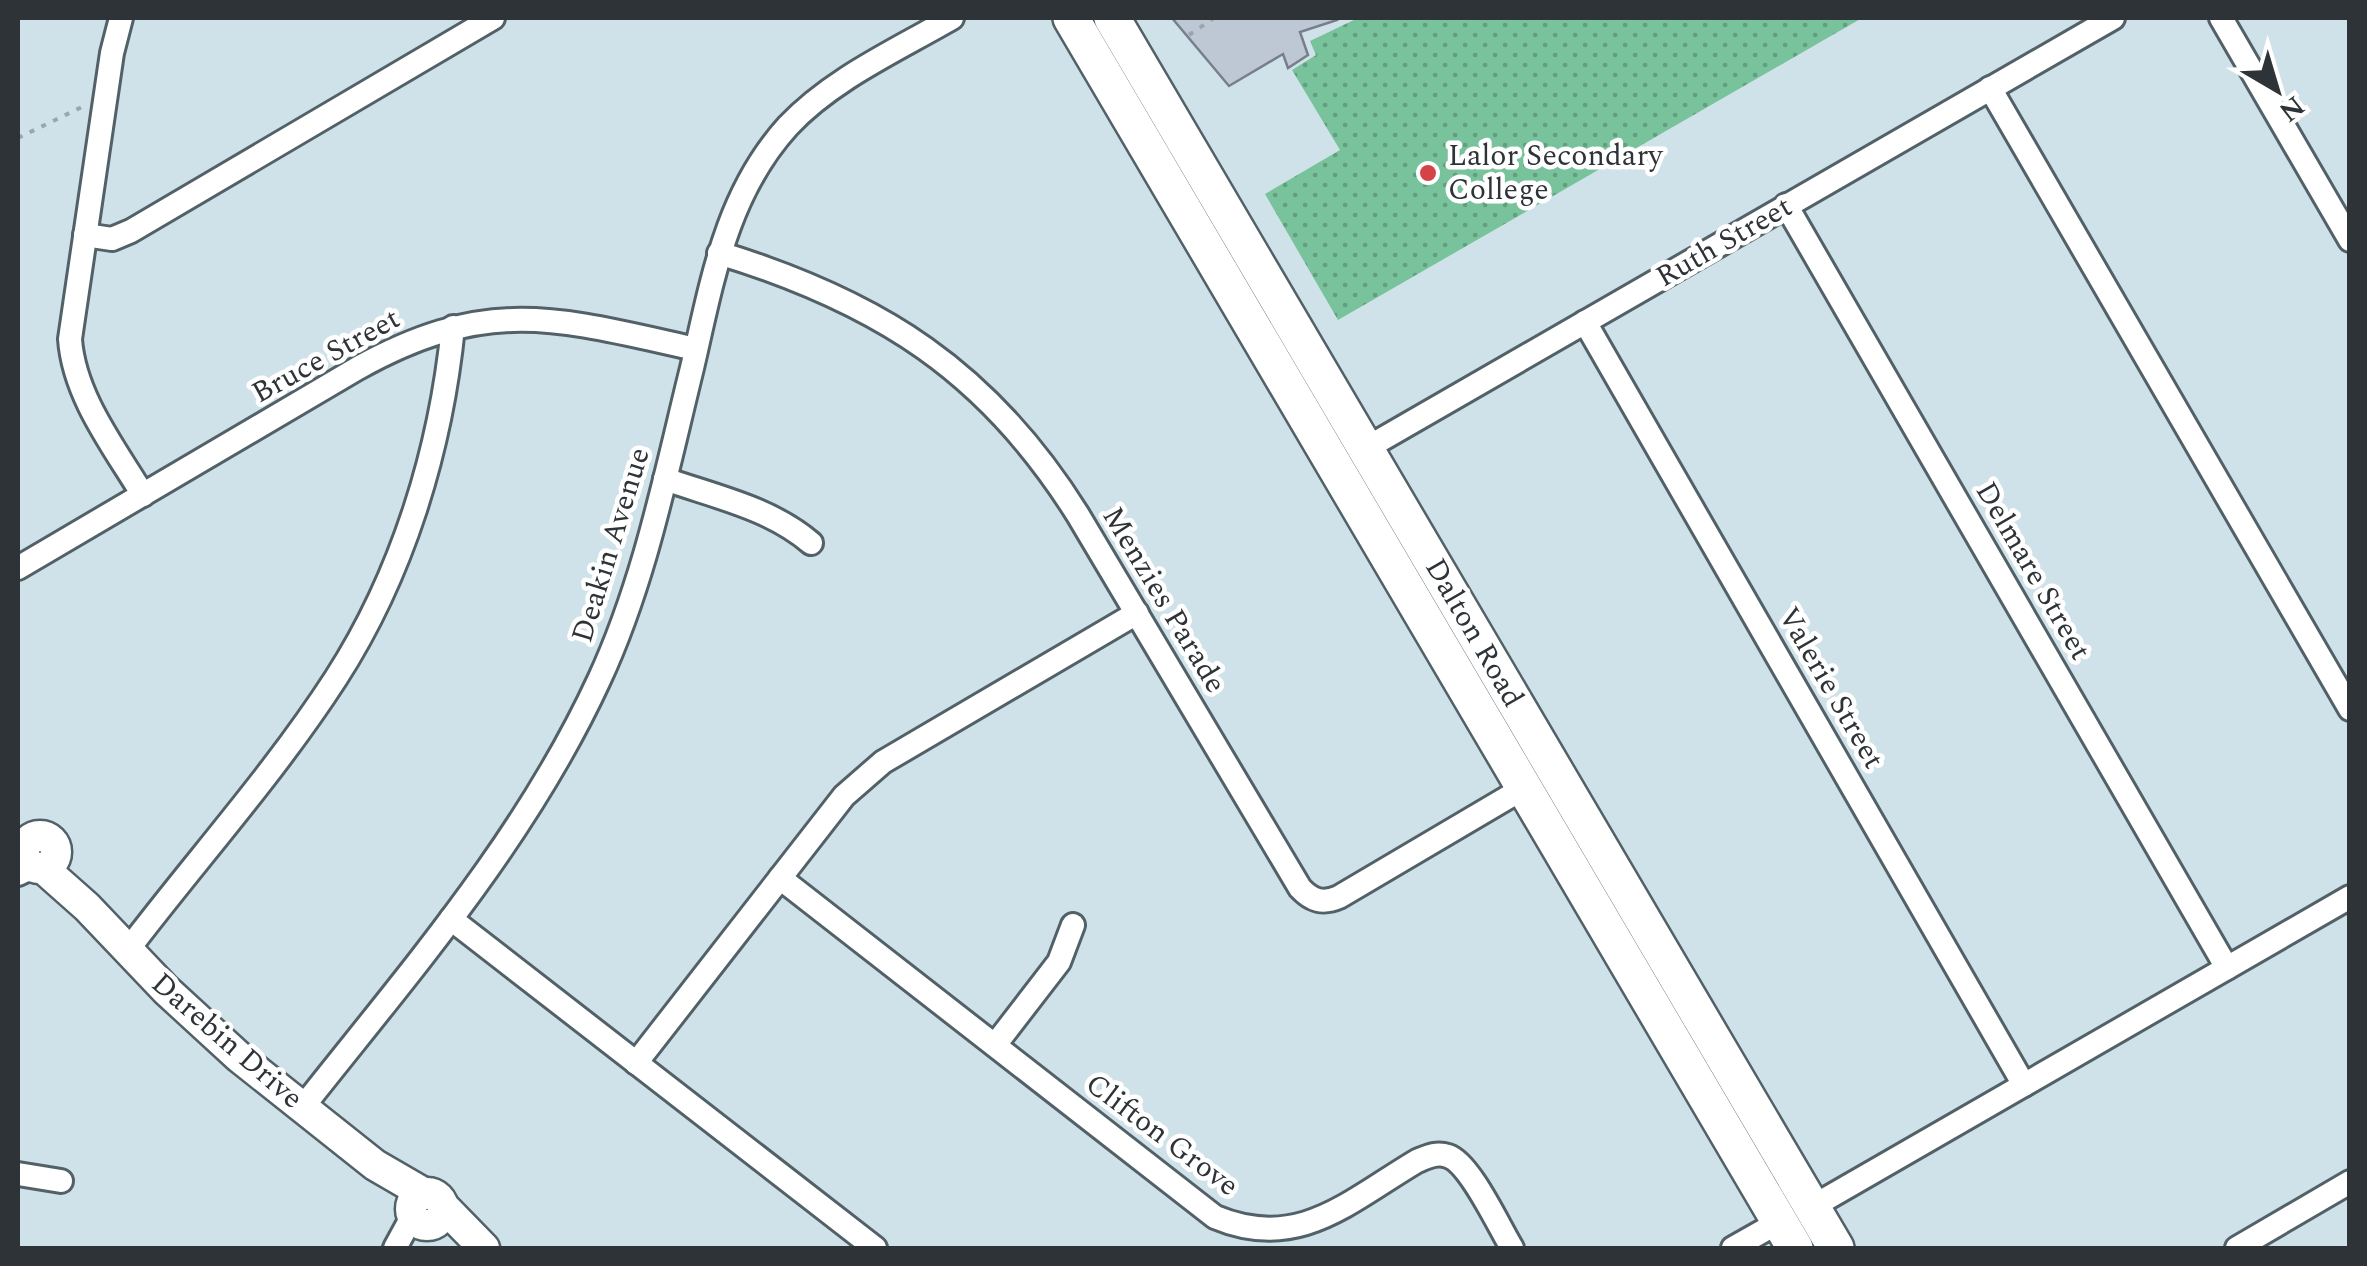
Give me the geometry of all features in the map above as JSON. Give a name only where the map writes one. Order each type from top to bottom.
[{"type":"main road","name":"Dalton Road","points":[[1071,18],[1786,1235]]},
{"type":"main road","name":"Dalton Road","points":[[1112,18],[1836,1248]]},
{"type":"main road","name":"Ruth Street","points":[[1334,466],[1365,448]]},
{"type":"street","points":[[120,18],[70,340],[84,394],[143,495]]},
{"type":"street","points":[[85,235],[112,239],[131,230],[493,18]]},
{"type":"street","name":"Deakin Avenue","points":[[302,1108],[452,919],[524,820],[580,722],[622,627],[640,573],[719,253],[741,192],[767,150],[791,123],[837,86],[952,18]]},
{"type":"street","name":"Ruth Street","points":[[1365,448],[2113,18]]},
{"type":"street","points":[[2221,18],[2346,224]]},
{"type":"street","points":[[1990,88],[2350,709]]},
{"type":"street","name":"Delmare Street","points":[[1786,205],[2228,968]]},
{"type":"street","name":"Menzies Parade","points":[[719,253],[786,274],[869,312],[956,371],[1023,438],[1055,478],[1309,898],[1330,902],[1522,789]]},
{"type":"street","name":"Bruce Street","points":[[18,568],[390,350],[452,327],[490,320],[552,320],[696,349]]},
{"type":"street","name":"Valerie Street","points":[[1584,322],[2024,1085]]},
{"type":"street","points":[[127,950],[304,726],[362,633],[406,535],[422,483],[448,369],[452,327]]},
{"type":"street","points":[[665,479],[768,514],[792,526],[811,544]]},
{"type":"street","points":[[636,1062],[844,796],[883,762],[1137,612]]},
{"type":"street","name":"Darebin Drive","points":[[18,814],[30,855],[88,907],[202,1024],[375,1165],[425,1212],[482,1248]]},
{"type":"street","name":"Clifton Grove","points":[[780,878],[1198,1205],[1232,1224],[1275,1231],[1296,1228],[1321,1218],[1417,1161],[1433,1154],[1445,1155],[1464,1168],[1512,1248]]},
{"type":"street","points":[[1812,1207],[2350,897]]},
{"type":"street","points":[[452,919],[874,1248]]},
{"type":"street","points":[[994,1044],[1059,962],[1073,925]]},
{"type":"street","points":[[18,1174],[61,1181]]},
{"type":"street","points":[[2237,1248],[2350,1182]]},
{"type":"street","points":[[396,1248],[425,1212]]},
{"type":"street","points":[[1732,1248],[1786,1235]]},
{"type":"path","points":[[1189,34],[1214,18]]},
{"type":"path","points":[[18,138],[86,105]]},
{"type":"green space","name":"Lalor Secondary College","points":[[1358,18],[1862,18],[1338,320],[1265,194],[1340,150],[1292,70],[1316,55],[1310,41]]},
{"type":"building","points":[[1172,18],[1337,20],[1300,32],[1308,55],[1288,68],[1283,54],[1229,86]]},
{"type":"place","name":"Lalor Secondary College","points":[[1428,173]]}]
